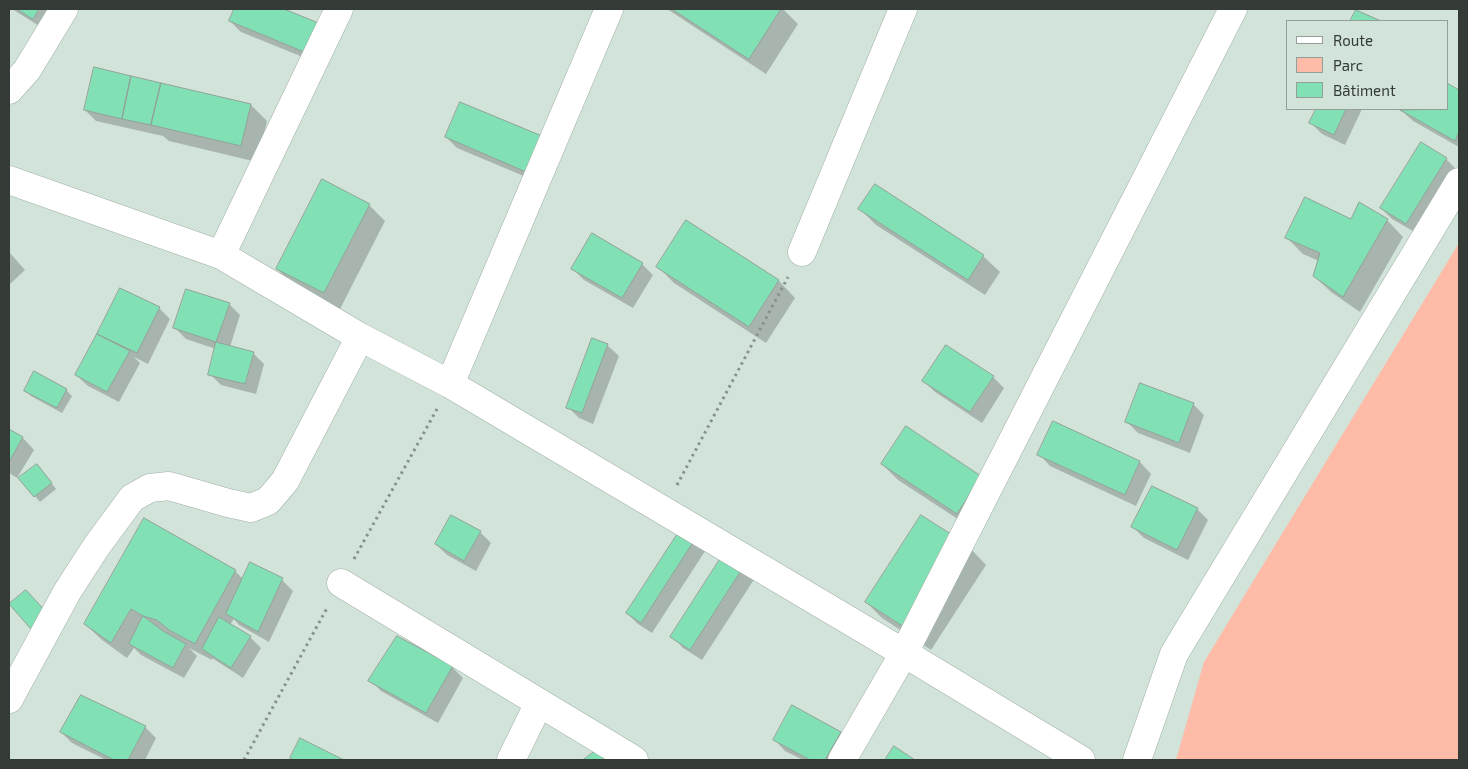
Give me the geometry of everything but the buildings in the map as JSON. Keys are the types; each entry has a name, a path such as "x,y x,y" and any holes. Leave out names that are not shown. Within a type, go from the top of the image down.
{"street":[{"path":"9,90 27,70 64,9"},
{"path":"220,255 339,9"},
{"path":"450,384 609,9"},
{"path":"802,252 903,9"},
{"path":"842,760 904,653 1233,9"},
{"path":"9,180 220,255 360,337 450,384 1081,760"},
{"path":"1137,760 1174,654 1459,182"},
{"path":"9,699 67,592 96,547 132,498 150,488 169,486 251,508 268,501 285,481 360,337"},
{"path":"341,583 634,760"},
{"path":"511,760 539,703"}],"path":[{"path":"663,510 802,252"}],"green space":[{"path":"1459,243 1459,760 1176,760 1204,662"}]}
